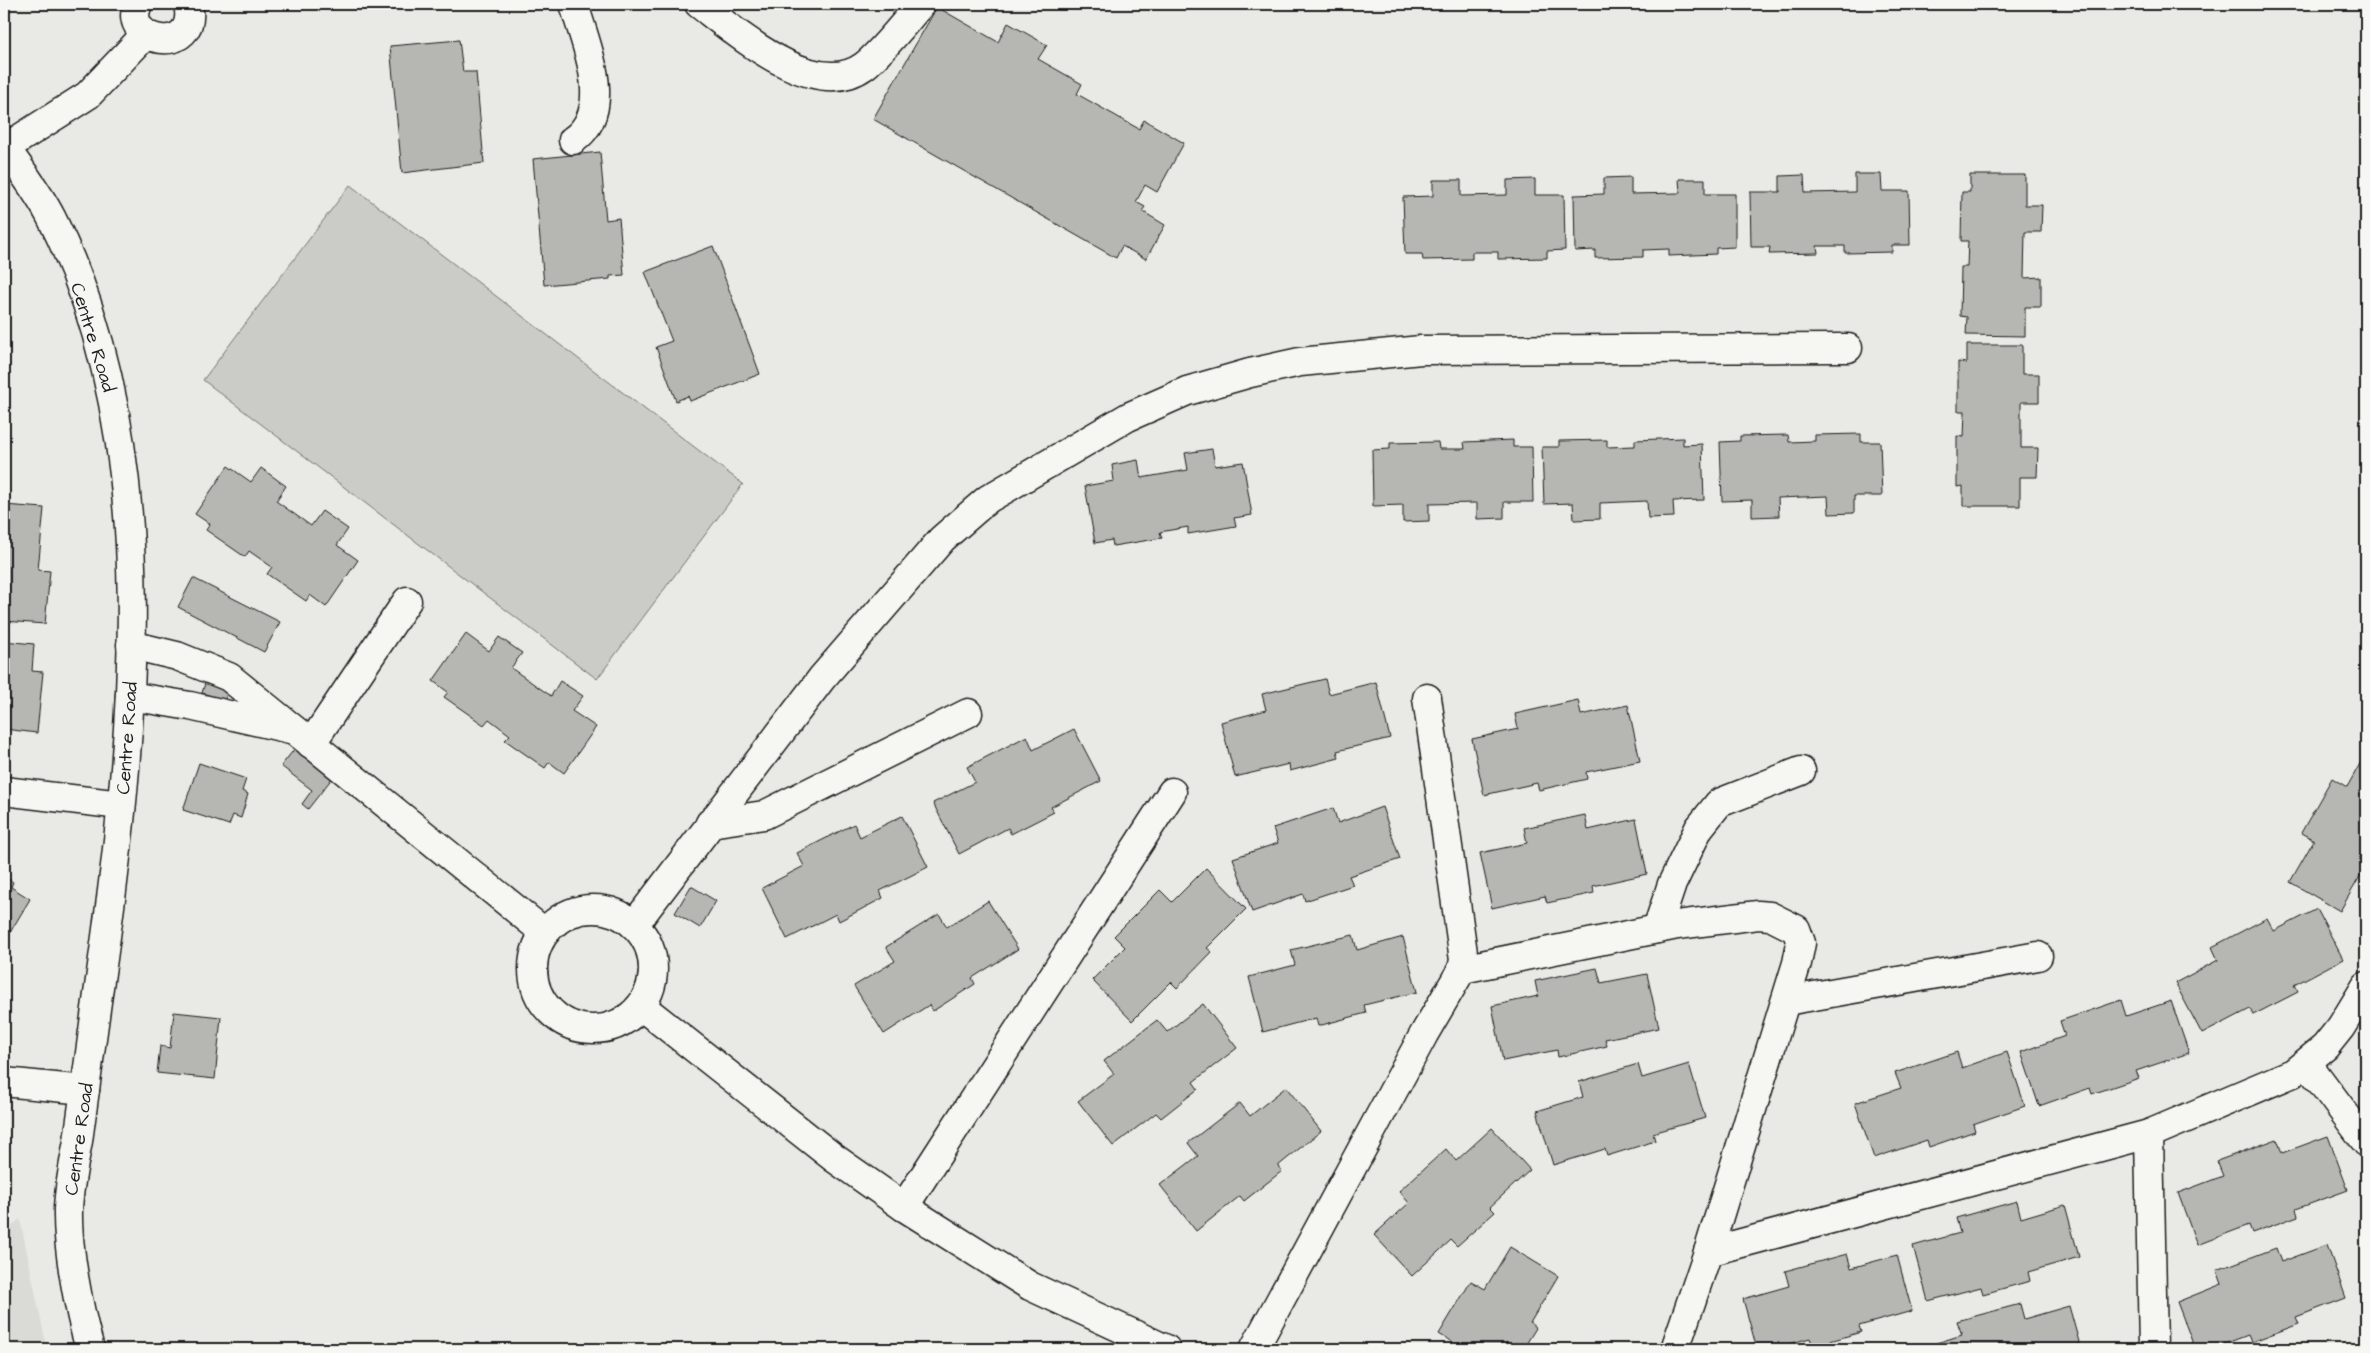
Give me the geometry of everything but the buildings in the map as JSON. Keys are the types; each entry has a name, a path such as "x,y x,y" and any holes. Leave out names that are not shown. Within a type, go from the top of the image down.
{"street":[{"path":"138,4 137,17 140,26 146,34 164,40 174,38 182,33 187,24 188,4"},
{"path":"572,140 584,132 590,121 594,108 595,94 592,72 574,4"},
{"path":"699,4 749,42 785,63 812,74 834,76 852,73 865,65 921,4"},
{"path":"4,147 88,95 146,34"},
{"name":"Centre Road","path":"4,147 28,179 52,218 83,293 113,397 128,504 131,645 130,696 118,855 68,1209 74,1274 90,1349"},
{"path":"634,925 822,678 942,539 988,499 1128,416 1187,391 1300,362 1421,350 1848,348"},
{"path":"304,737 407,601"},
{"path":"131,645 178,656 228,677 544,932"},
{"path":"130,696 190,706 304,737"},
{"path":"1254,1349 1424,1034 1462,969 1464,949 1427,698"},
{"path":"710,824 764,815 968,713"},
{"path":"1657,929 1672,884 1695,836 1719,803 1801,771"},
{"path":"4,791 121,805"},
{"path":"904,1207 1172,792"},
{"path":"597,908 618,913 634,925 645,938 652,955 653,972 650,990 641,1006 626,1020 606,1029 585,1030 565,1023 548,1010 537,993 532,972 535,951 544,932 559,918 578,910 597,908"},
{"path":"1462,969 1657,929 1758,915 1770,916 1796,929 1801,943 1798,963 1708,1252 1675,1349"},
{"path":"1786,1000 2038,956"},
{"path":"1708,1252 2149,1134 2293,1073 2325,1047 2341,1027 2366,986"},
{"path":"641,1006 834,1158 904,1207 1030,1286 1166,1349"},
{"path":"2307,1063 2366,1142"},
{"path":"4,1082 85,1090"},
{"path":"2149,1134 2153,1349"}],"shaded area":[{"path":"350,185 743,484 597,679 203,380"},
{"path":"20,1219 47,1349 4,1349 4,1233"}]}
